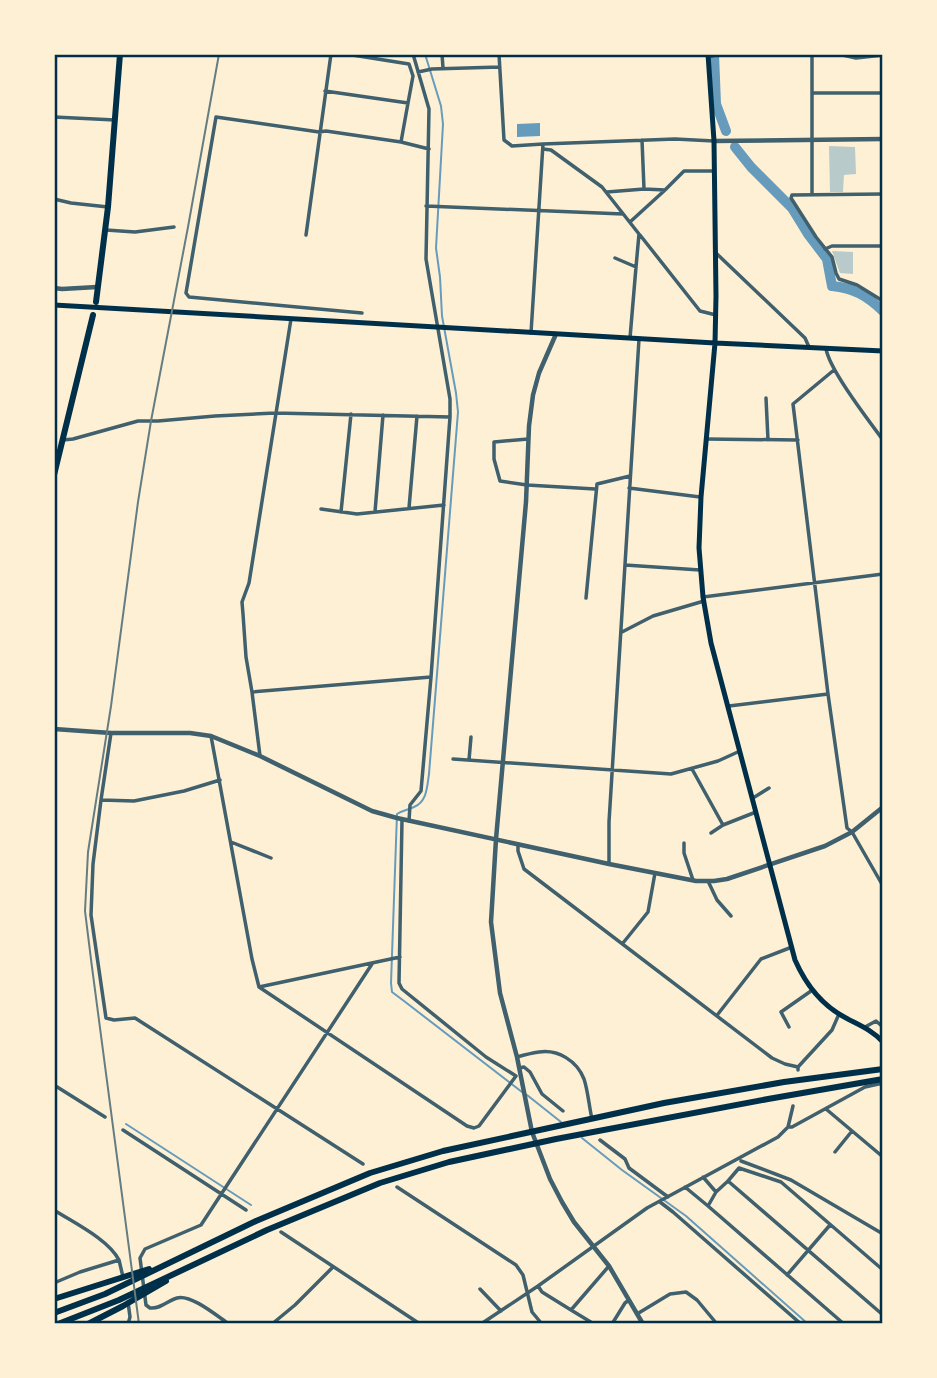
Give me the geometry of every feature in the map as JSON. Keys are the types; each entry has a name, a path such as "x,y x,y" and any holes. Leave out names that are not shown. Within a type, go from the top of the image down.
{"main road":[{"path":"96,302 106,230 120,54"},
{"path":"708,56 715,171 716,315 699,548 711,643 769,864 802,976 811,991 839,1014 873,1032 883,1042"},
{"path":"54,306 883,351"},
{"path":"54,475 93,315"},
{"path":"54,1313 117,1289 256,1222 370,1173 443,1151 664,1102 883,1069"},
{"path":"88,1324 178,1272 267,1230 380,1183 449,1162 638,1123 883,1081"},
{"path":"54,1299 150,1271"},
{"path":"58,1324 121,1303"}],"street":[{"path":"306,235 331,54"},
{"path":"346,54 410,64 413,76 401,142"},
{"path":"409,821 410,805 421,790 450,417 450,399 426,259 429,109 413,54"},
{"path":"442,54 443,68"},
{"path":"499,54 504,140 512,146 543,147 676,139 883,139"},
{"path":"708,56 757,54"},
{"path":"812,54 812,194"},
{"path":"838,54 883,55"},
{"path":"418,72 432,68 500,67"},
{"path":"325,91 408,103"},
{"path":"812,93 883,93"},
{"path":"54,117 115,120"},
{"path":"362,313 192,299 186,293 216,117 401,142 429,149"},
{"path":"642,141 643,189"},
{"path":"543,147 602,187 700,311 716,315"},
{"path":"531,332 543,147"},
{"path":"630,222 684,171 715,171"},
{"path":"606,192 665,190"},
{"path":"882,299 857,285 839,279 832,257 791,198 792,195 812,194 883,194"},
{"path":"54,199 108,207"},
{"path":"426,206 623,214"},
{"path":"106,230 135,232 174,227"},
{"path":"629,338 639,233"},
{"path":"825,249 832,246 883,246"},
{"path":"717,254 806,338 809,347"},
{"path":"615,257 636,267"},
{"path":"54,288 97,287"},
{"path":"260,756 246,657 242,602 249,583 291,319"},
{"path":"556,334 539,373 533,395 528,439 527,485 491,922 500,993 536,1144 562,1202 574,1222 609,1266 643,1324"},
{"path":"608,864 639,339"},
{"path":"826,348 834,370 883,440"},
{"path":"834,370 793,404 828,694 848,828 883,886"},
{"path":"766,398 768,440"},
{"path":"63,440 138,421 215,416 275,413 450,417"},
{"path":"341,512 351,414"},
{"path":"375,512 383,415"},
{"path":"409,509 417,416"},
{"path":"528,439 494,442 494,459 500,481 595,489"},
{"path":"706,439 798,440"},
{"path":"586,598 595,489 597,484 630,477"},
{"path":"629,488 701,497"},
{"path":"321,509 357,514 443,505"},
{"path":"625,565 701,570"},
{"path":"622,632 653,616 704,599 883,574"},
{"path":"252,692 431,677"},
{"path":"728,706 828,694"},
{"path":"54,729 211,736 260,756 372,811 402,820 693,880 727,879 825,846 852,832 883,807"},
{"path":"111,733 91,889 91,915 106,1018 114,1020 135,1017 363,1164"},
{"path":"211,736 259,988 474,1128 479,1126 518,1076"},
{"path":"469,760 471,737"},
{"path":"453,759 671,774 740,751"},
{"path":"692,769 723,825"},
{"path":"101,800 134,800 184,791 220,780"},
{"path":"752,798 769,788"},
{"path":"711,832 756,811"},
{"path":"402,820 399,983 402,989 486,1057 518,1076"},
{"path":"231,842 271,858"},
{"path":"684,843 684,853 693,880"},
{"path":"519,844 524,869 772,1058 798,1068 832,1030 839,1014"},
{"path":"623,943 648,912 654,873"},
{"path":"708,881 731,916"},
{"path":"718,1015 761,959 792,947"},
{"path":"259,988 400,957"},
{"path":"229,1324 184,1297 176,1298 158,1308 150,1308 146,1304 140,1258 145,1249 201,1226 372,964"},
{"path":"789,1027 781,1012 811,991"},
{"path":"865,1027 876,1021 883,1027"},
{"path":"517,1057 540,1051 554,1052 577,1066 584,1080 592,1119"},
{"path":"519,1068 524,1067 530,1072 542,1094 563,1111"},
{"path":"788,1127 865,1087 883,1081"},
{"path":"54,1084 104,1117"},
{"path":"481,1324 647,1208 778,1137 788,1127 793,1106"},
{"path":"826,1109 883,1157"},
{"path":"123,1130 246,1210"},
{"path":"835,1152 852,1131"},
{"path":"600,1140 625,1158 629,1168 668,1197"},
{"path":"741,1161 791,1180 883,1234"},
{"path":"708,1206 716,1192 739,1168 781,1182 883,1270"},
{"path":"703,1177 716,1192"},
{"path":"728,1181 883,1315"},
{"path":"397,1187 516,1265 523,1275 532,1312 542,1324"},
{"path":"685,1187 844,1324"},
{"path":"659,1202 801,1324"},
{"path":"54,1210 106,1243 115,1252 119,1259 130,1310 128,1324"},
{"path":"787,1275 830,1225"},
{"path":"281,1232 420,1324"},
{"path":"54,1283 119,1259"},
{"path":"571,1310 609,1266"},
{"path":"272,1324 333,1267"},
{"path":"538,1286 542,1292 594,1324"},
{"path":"480,1289 501,1311"},
{"path":"637,1314 670,1294 686,1292 697,1300 717,1324"},
{"path":"612,1324 629,1300"}],"shaded area":[{"path":"829,146 855,147 856,174 844,175 843,192 830,192"},
{"path":"832,251 853,252 853,274 840,273"}],"water":[{"path":"540,123 540,136 517,137 517,124"}],"waterway":[{"path":"425,54 441,106 443,124 436,248 442,316 458,412 428,784 422,802 397,814 391,983 392,992 522,1092"},
{"path":"714,54 716,104 726,131"},
{"path":"735,147 792,208 827,259 832,286 860,294 883,311"},
{"path":"527,1095 561,1122"},
{"path":"126,1124 251,1205"},
{"path":"582,1138 686,1216 808,1324"}],"railway":[{"path":"139,1324 85,911 88,852 151,421 219,54"}]}
